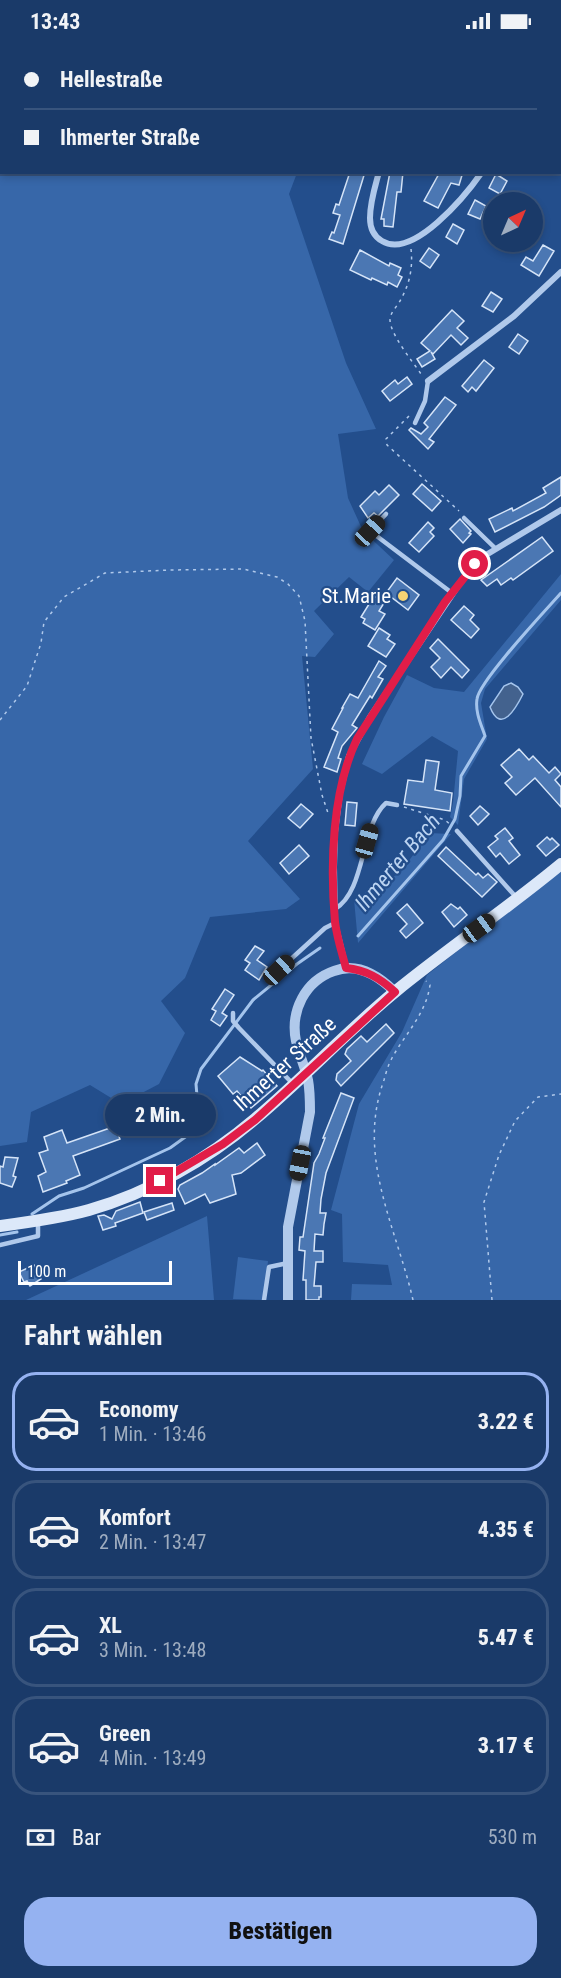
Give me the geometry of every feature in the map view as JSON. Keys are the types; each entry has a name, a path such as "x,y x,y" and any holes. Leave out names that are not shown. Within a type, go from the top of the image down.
{"main road":[{"name":"Ihmerter Straße","path":"0,1226 38,1221 93,1209 128,1197 223,1144 255,1120 395,992 561,864"}],"street":[{"path":"379,174 371,206 370,226 372,232 383,242 391,245 411,242 431,228 480,174"},
{"path":"428,381 514,316 561,272"},
{"path":"346,968 335,923 335,832 340,793 349,756 370,717 452,593 475,564 495,548 561,510"},
{"path":"288,1300 288,1227 310,1112 308,1079 296,1040 297,1011 304,993 320,977 346,968 370,973 395,992"}],"lane":[{"path":"414,423 425,401 428,381"},
{"path":"386,514 370,531 452,593"},
{"path":"464,516 495,548"},
{"path":"335,909 343,902 359,870 370,829 380,808 386,803 397,805"},
{"path":"457,831 518,899"},
{"path":"279,970 325,928 335,923"},
{"path":"233,1013 233,1022 238,1028 293,1084"},
{"path":"0,1245 38,1236 38,1221"},
{"path":"264,1300 269,1267 288,1263"}],"path":[{"path":"411,242 410,279 390,321 393,330 428,381"},
{"path":"405,420 386,439 387,444 464,516"},
{"path":"0,720 27,686 41,643 44,622 64,597 105,573 243,570 277,576 298,596 305,621 311,738 322,795 328,813"},
{"path":"397,805 446,820"},
{"path":"413,1300 380,1189 375,1157 374,1123 379,1095 391,1060 418,1018 429,995 430,985"},
{"path":"492,1300 484,1202 499,1155 515,1121 538,1097 561,1094"}],"shaded area":[{"path":"0,174 297,174 289,194 346,363 376,429 338,434 348,498 363,531 394,560 368,592 349,577 314,611 334,634 315,657 302,656 313,769 248,841 300,899 286,909 210,917 185,978 161,1001 185,1033 159,1084 121,1104 90,1085 31,1112 27,1142 0,1146"},
{"path":"561,574 561,600 485,689 481,703 487,739 464,779 458,825 450,817 458,751 432,736 382,774 362,764 407,675 434,688 464,692"},
{"path":"511,683 523,694 512,712 503,719 499,719 490,707 504,686"},
{"path":"429,833 451,834 358,943 354,899 400,873"},
{"path":"561,869 561,1300 351,1300 352,1284 392,1285 388,1265 343,1262 342,1214 331,1210 359,1104 402,1032 427,975"},
{"path":"207,1216 214,1300 26,1300"},
{"path":"238,1257 268,1261 264,1300 233,1299"}],"building":[{"path":"349,174 364,174 343,244 329,239 332,232 334,233 340,215 333,213 336,204 339,205"},
{"path":"390,174 403,174 401,192 397,192 393,227 384,226 384,219 381,219"},
{"path":"439,174 462,174 459,185 451,183 438,208 424,201"},
{"path":"496,174 507,181 501,192 489,188"},
{"path":"475,200 483,204 480,219 468,214"},
{"path":"453,224 464,230 457,244 446,237"},
{"path":"543,245 554,251 539,276 521,265 526,257 533,261 539,252 543,252"},
{"path":"429,248 439,255 430,268 420,261"},
{"path":"360,250 389,266 390,263 401,268 398,275 402,277 397,287 388,282 387,285 372,278 371,280 350,270"},
{"path":"491,292 502,299 493,312 482,306"},
{"path":"452,310 464,321 457,328 468,338 461,345 451,335 433,354 431,352 435,359 422,367 417,359 430,351 421,343"},
{"path":"518,334 528,341 519,354 509,347"},
{"path":"484,360 494,368 476,391 472,387 468,392 462,386"},
{"path":"407,377 412,384 390,401 382,391 395,380 398,384"},
{"path":"445,397 456,405 429,439 434,442 428,449 409,430 411,428 421,434 428,427 424,423"},
{"path":"561,477 561,495 544,507 495,532 489,519 512,508 513,511 546,493 543,488"},
{"path":"422,484 441,501 432,511 413,494"},
{"path":"389,485 399,495 378,516 374,513 368,518 360,506 375,491 379,495"},
{"path":"460,519 471,531 463,543 450,529"},
{"path":"428,522 434,528 430,532 434,536 419,552 409,543"},
{"path":"542,537 553,551 513,580 511,578 501,585 497,579 487,586 481,580"},
{"path":"397,578 419,595 408,610 386,593"},
{"path":"374,596 384,603 379,611 385,614 375,630 363,623 365,619 361,617"},
{"path":"464,606 474,615 470,620 479,629 471,638 451,620"},
{"path":"379,628 390,635 387,639 395,644 386,657 368,646"},
{"path":"438,639 469,670 462,678 451,667 441,678 431,667 440,658 430,648"},
{"path":"379,661 386,666 378,677 383,679 352,725 357,728 342,746 337,772 324,767 338,732 332,729 342,708 350,694 358,698"},
{"path":"519,749 529,760 533,756 549,773 555,767 561,774 555,780 561,787 561,807 535,778 516,795 505,783 512,777 501,765"},
{"path":"426,760 439,762 435,790 452,793 450,811 404,804 408,780 423,782"},
{"path":"347,802 357,803 355,826 345,825"},
{"path":"301,804 313,814 300,828 288,818"},
{"path":"480,806 489,814 478,825 470,816"},
{"path":"505,828 513,838 509,841 520,855 509,864 500,853 496,857 488,847 498,839 495,836"},
{"path":"547,837 550,840 552,838 559,845 546,856 537,846"},
{"path":"299,845 309,856 289,874 280,863"},
{"path":"446,847 476,875 478,873 483,878 488,874 497,882 482,897 438,856"},
{"path":"407,904 423,923 406,938 400,931 407,924 397,913"},
{"path":"451,904 458,909 460,907 467,915 454,927 442,912"},
{"path":"255,946 264,951 257,960 267,967 259,980 245,970 250,963 245,960"},
{"path":"225,989 234,995 222,1013 227,1016 220,1026 211,1020 216,1011 212,1009"},
{"path":"386,1024 394,1033 341,1086 336,1080 337,1074 351,1061 345,1054 347,1049 361,1036 367,1042"},
{"path":"240,1057 263,1070 277,1086 251,1108 237,1091 233,1094 218,1076"},
{"path":"341,1093 354,1098 326,1173 320,1213 326,1213 323,1235 315,1234 314,1251 323,1251 323,1262 316,1262 314,1286 321,1286 321,1297 319,1300 306,1300 306,1280 303,1280 305,1251 299,1250 300,1237 303,1237 314,1163"},
{"path":"110,1128 111,1131 116,1129 120,1139 73,1156 80,1175 66,1181 67,1183 43,1192 38,1176 46,1172 39,1153 48,1150 44,1137 62,1130 67,1143"},
{"path":"257,1143 265,1155 241,1173 232,1175 236,1194 210,1203 205,1194 185,1204 178,1189 180,1185 239,1148 244,1153"},
{"path":"5,1157 18,1158 13,1176 16,1177 12,1187 0,1183 0,1166 3,1167"},
{"path":"140,1202 143,1213 103,1230 98,1216 104,1215 112,1219 116,1211"},
{"path":"172,1203 174,1210 147,1220 144,1212"},
{"path":"34,1265 41,1279 30,1286 27,1281 24,1282 19,1272"}],"waterway":[{"name":"Ihmerter Bach","path":"358,936 443,840 455,819 461,776 485,736 477,709 477,699 481,690 514,646 561,593"},
{"name":"Ihmerter Bach","path":"32,1214 59,1196 84,1188 170,1148 195,1130 203,1118 198,1108 196,1084 201,1069 253,1000 320,948"},
{"name":"Ihmerter Bach","path":"0,1235 17,1232"}],"place":[{"name":"St.Marie","path":"403,596"}],"route":[{"path":"160,1181 223,1144 255,1120 395,992 370,973 346,968 338,940 335,923 334,867 335,832 340,793 349,756 357,739 445,602 475,564"}]}
